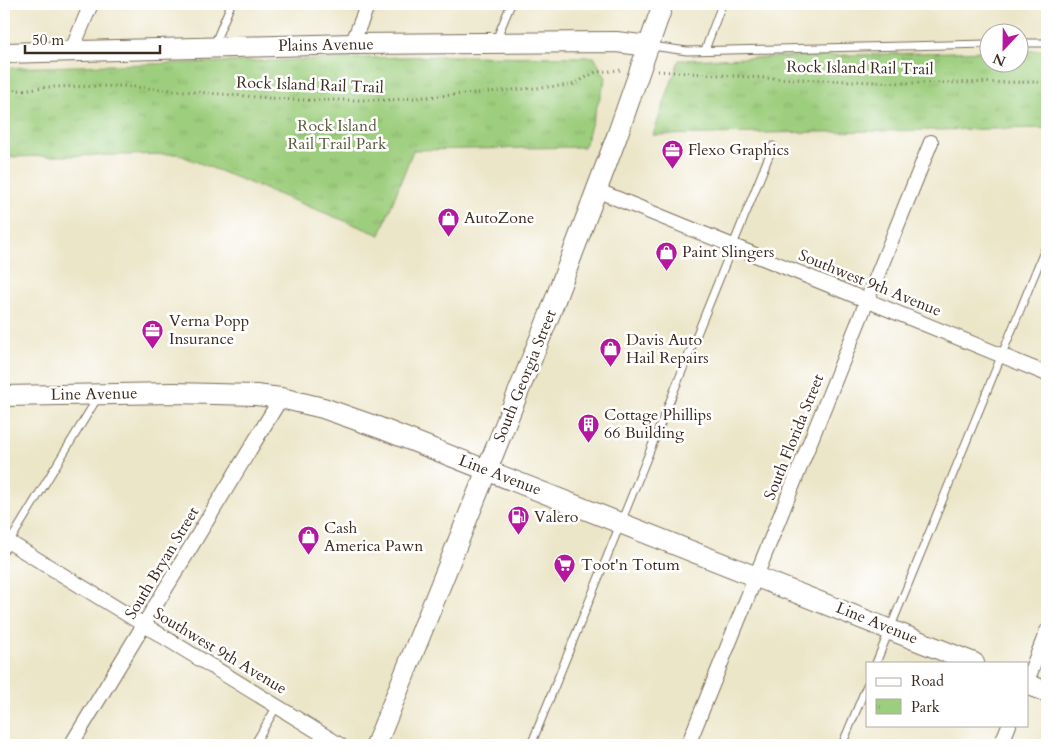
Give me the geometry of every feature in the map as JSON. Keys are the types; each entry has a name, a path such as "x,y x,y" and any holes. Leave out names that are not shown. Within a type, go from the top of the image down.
{"main road":[{"name":"South Georgia Street","path":"378,745 488,470 596,190 663,4"},
{"name":"Plains Avenue","path":"4,53 352,44 616,42 649,46"},
{"name":"Line Avenue","path":"4,396 229,394 281,398 353,418 757,575 972,662"},
{"path":"1028,683 1047,692"}],"street":[{"path":"71,52 91,4"},
{"path":"352,44 368,4"},
{"name":"South Florida Street","path":"688,745 869,301 931,142"},
{"name":"Southwest 9th Avenue","path":"596,190 1047,374"},
{"name":"South Bryan Street","path":"71,745 145,626 281,398"},
{"name":"Southwest 9th Avenue","path":"6,544 340,745"},
{"path":"1028,680 1047,631"},
{"path":"1001,745 1009,726"}],"lane":[{"path":"213,47 231,4"},
{"path":"495,43 511,4"},
{"path":"705,50 722,4"},
{"path":"1028,43 1047,43"},
{"path":"649,46 705,50 978,44"},
{"path":"531,745 773,146"},
{"path":"876,662 1003,356 1047,244"},
{"path":"6,544 99,394"},
{"path":"842,745 866,687"},
{"path":"254,745 277,706"}],"path":[{"name":"Rock Island Rail Trail","path":"4,92 46,87 122,86 294,100 391,100 572,85 596,72 613,70"},
{"name":"Rock Island Rail Trail","path":"672,72 764,78 888,82 1047,82"}],"green space":[{"path":"1047,50 1047,128 653,135 679,60 978,51 978,72 1028,72 1028,51"},
{"name":"Rock Island Rail Trail Park","path":"442,56 594,57 606,78 584,147 413,150 380,235 177,154 4,157 4,68"}],"place":[{"name":"Flexo Graphics","path":"672,169"},
{"name":"AutoZone","path":"448,237"},
{"name":"Paint Slingers","path":"666,271"},
{"name":"Verna Popp Insurance","path":"153,349"},
{"name":"Davis Auto Hail Repairs","path":"610,368"},
{"name":"Cottage Phillips 66 Building","path":"588,443"},
{"name":"Valero","path":"518,536"},
{"name":"Cash America Pawn","path":"308,556"},
{"name":"Toot'n Totum","path":"565,584"}]}
